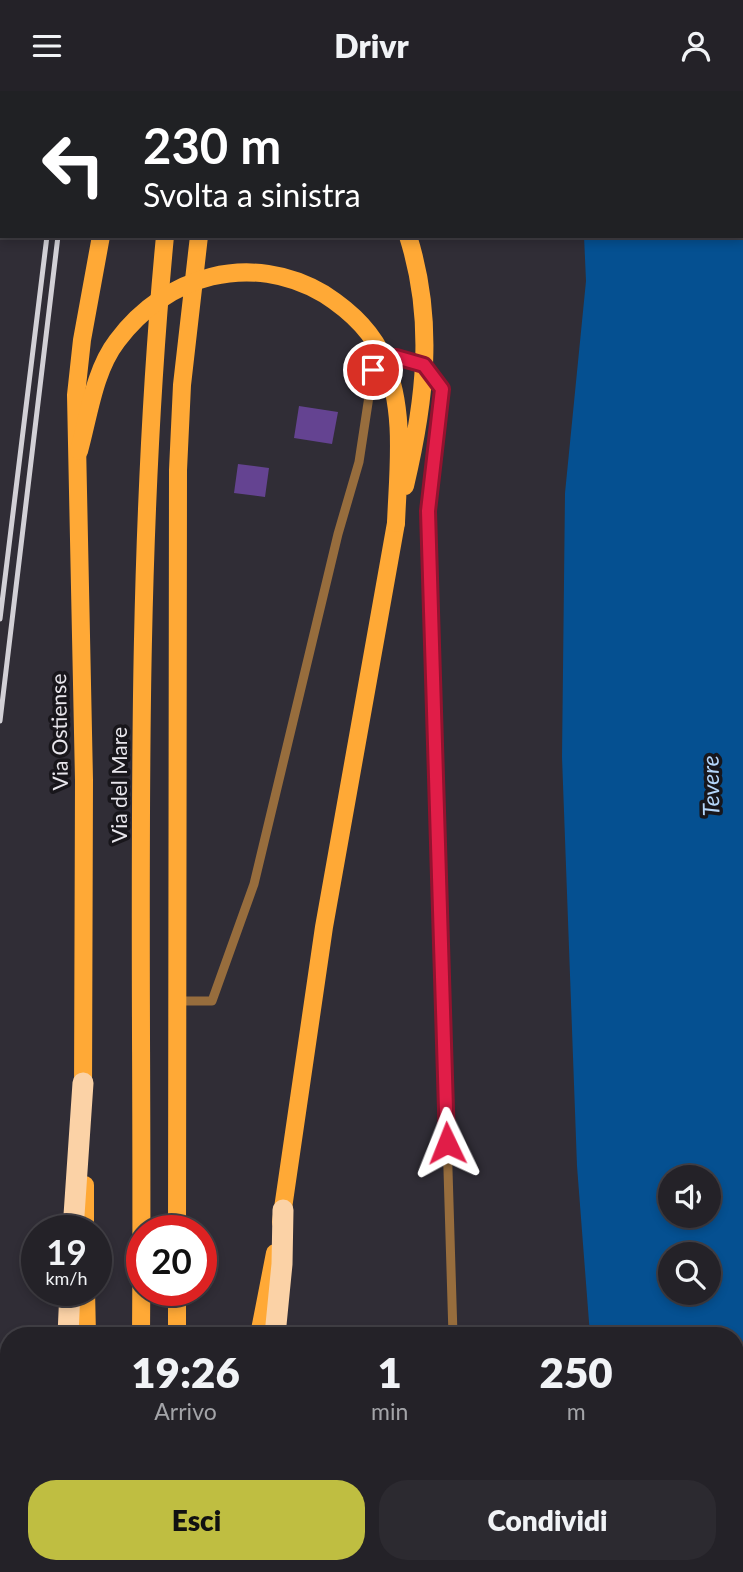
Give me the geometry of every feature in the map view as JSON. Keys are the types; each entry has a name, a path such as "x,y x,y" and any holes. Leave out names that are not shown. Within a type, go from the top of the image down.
{"highway":[{"path":"74,1215 83,1083"},
{"path":"276,1327 282,1264 283,1210"},
{"path":"68,1327 69,1306"}],"main road":[{"name":"Via Ostiense","path":"85,1215 84,780 78,374 101,238"},
{"name":"Via del Mare","path":"141,1327 144,546 152,370 165,238"},
{"path":"177,1215 178,451 183,373 199,238"},
{"path":"261,1327 283,1210 324,927 396,523 421,415 426,371 423,299 408,238"},
{"path":"79,451 102,369 115,343 146,308 179,286 206,278 233,272 276,275 310,287 343,307 368,333 383,357 393,385 398,420 396,523"},
{"path":"86,1306 87,1327"},
{"path":"177,1306 177,1327"}],"lane":[{"path":"177,1001 212,1001 254,884 338,534 359,462 373,370 396,357 424,365 442,389 428,511 453,1327"}],"water":[{"name":"Tevere","path":"584,238 743,238 743,1327 589,1327 577,1166 562,757 565,493 586,281"}],"building":[{"path":"299,406 338,412 332,444 294,438"},
{"path":"238,464 269,468 265,497 234,493"}],"railway":[{"path":"0,619 47,238"},
{"path":"0,721 58,238"}],"route":[{"path":"373,370 396,357 424,365 442,389 428,511 447,1143"}]}
